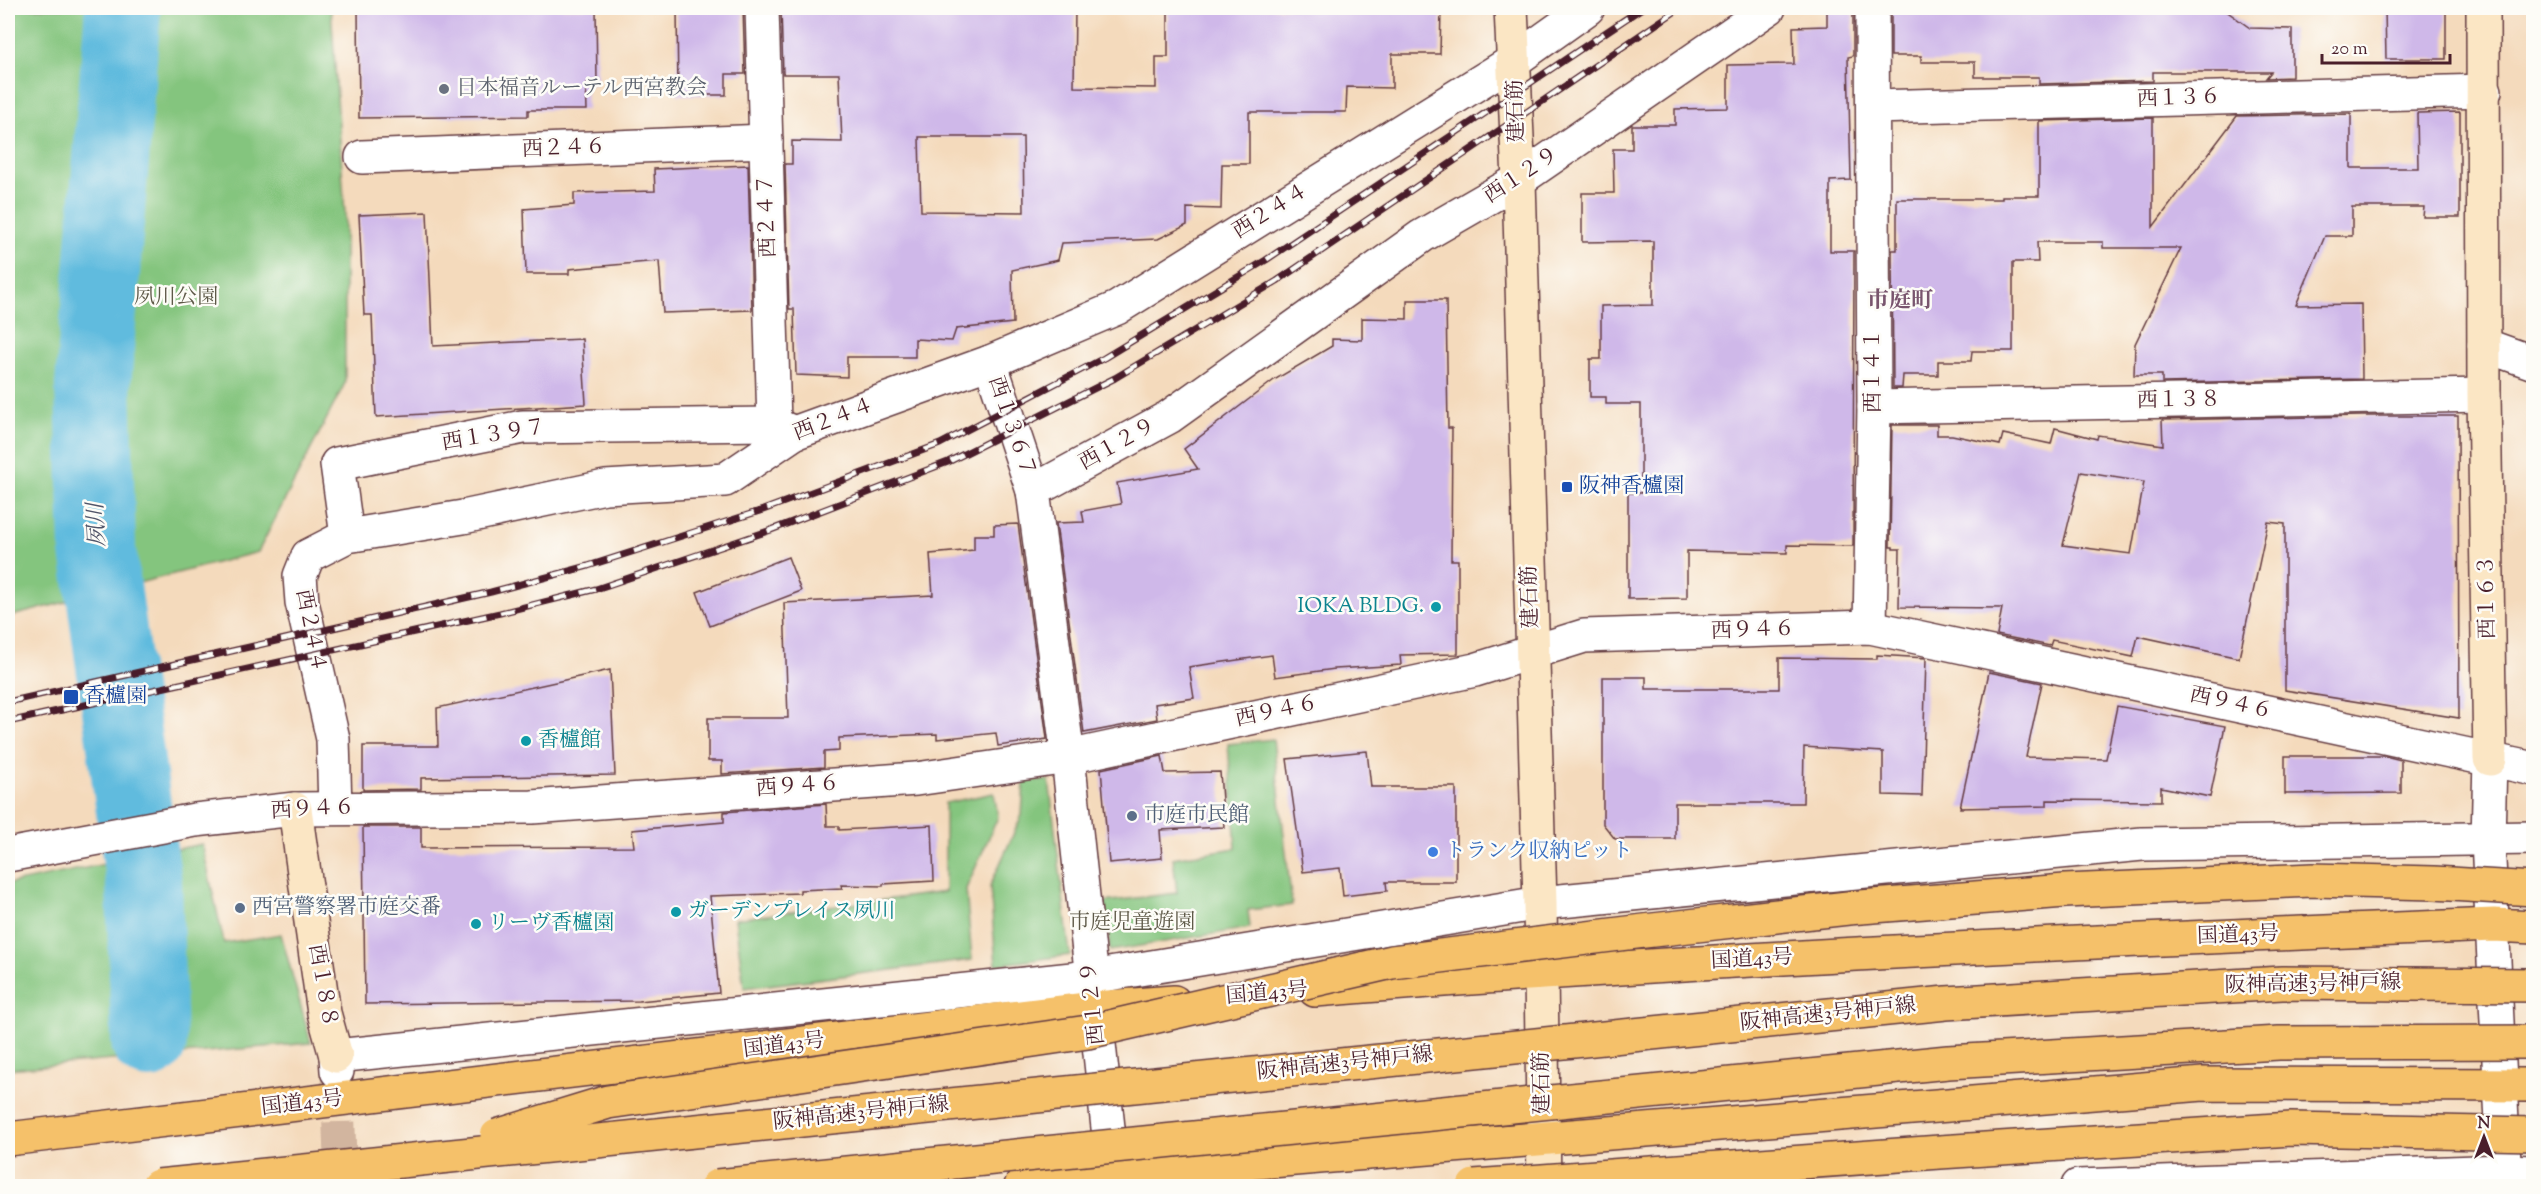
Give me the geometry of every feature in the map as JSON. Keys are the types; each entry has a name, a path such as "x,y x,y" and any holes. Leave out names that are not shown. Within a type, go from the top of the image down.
{"highway":[{"path":"426,1158 608,1102 1088,1032 1392,962 1848,908 2065,891 2312,880 2434,883 2534,889"},
{"name":"国道43号","path":"8,1139 1093,992 1541,972 2019,945 2494,925 2534,927"},
{"name":"阪神高速3号神戸線","path":"158,1186 1946,1003 2282,983 2534,985"},
{"path":"717,1186 1948,1062 2279,1043 2534,1042"},
{"path":"1021,1186 1113,1174 2203,1084 2534,1085"},
{"path":"1474,1186 2291,1129 2534,1134"}],"street":[{"name":"西２４７","path":"762,8 766,141 784,429"},
{"name":"建石筋","path":"1511,8 1515,60 1533,652 1540,903 1544,1186"},
{"name":"西２４４","path":"335,808 333,739 302,602 300,576 308,556 347,536 463,517 605,488 725,480 784,429 990,362 1118,308 1515,60 1588,8"},
{"name":"西１２９","path":"1113,1174 1068,757 1033,491 1169,417 1422,236 1519,180 1769,8"},
{"name":"西１４１","path":"1870,627 1874,406 1872,8"},
{"name":"西１６３","path":"2484,8 2484,395 2490,759 2488,840 2494,925 2500,1085 2514,1176"},
{"name":"西１３６","path":"1873,107 2485,91"},
{"name":"西２４６","path":"362,157 766,141"},
{"path":"2484,345 2534,363"},
{"name":"西１３６７","path":"990,362 1033,491"},
{"name":"西１３８","path":"1874,406 2484,395"},
{"name":"西１３９７","path":"347,536 337,464 523,427 784,429"},
{"name":"西９４６","path":"8,855 195,820 295,809 543,806 916,779 1068,757 1475,670 1584,636 1870,627 2534,769"},
{"name":"西１８８","path":"295,809 324,1013 336,1063 1093,992"},
{"path":"1093,992 1540,903 2142,843 2534,838"},
{"path":"2078,1186 2514,1176"}],"green space":[{"name":"夙川公園","path":"8,8 331,8 345,214 345,383 258,552 8,617"},
{"name":"市庭児童遊園","path":"1273,739 1292,905 1248,910 1250,928 1110,951 1104,902 1177,893 1173,858 1236,848 1228,744"},
{"path":"1049,780 1070,955 996,965 990,886 1022,815 1024,782"},
{"path":"994,793 998,817 966,889 972,960 744,988 735,919 945,892 945,803"},
{"path":"202,844 224,943 281,934 311,1043 8,1069 8,884"}],"building":[{"path":"358,8 596,8 597,84 586,84 587,110 528,110 528,116 359,118"},
{"path":"677,8 743,8 745,74 726,74 726,95 678,95"},
{"path":"781,8 1075,8 1074,87 1156,88 1156,57 1168,57 1168,8 1441,8 1440,54 1392,54 1392,88 1347,87 1346,112 1249,112 1249,164 1222,164 1221,209 1187,208 1187,225 1158,239 1062,243 1058,260 1012,270 1013,323 956,329 952,341 915,339 915,357 847,357 847,377 796,375 794,309 789,309 785,164 792,164 792,141 842,142 839,74 783,74","holes":["919,137 1023,137 1024,212 921,211"]},
{"path":"1827,8 1853,8 1853,56 1848,57 1851,180 1830,181 1830,251 1854,251 1853,546 1787,545 1787,553 1687,551 1687,598 1628,599 1628,493 1641,493 1641,404 1606,404 1606,397 1590,397 1590,359 1601,359 1601,306 1653,305 1653,241 1582,242 1582,193 1614,193 1613,149 1632,149 1632,125 1675,125 1675,109 1728,108 1728,65 1794,64 1793,27 1827,26"},
{"path":"1891,8 2222,8 2250,28 2292,29 2292,77 2266,78 2271,72 2153,72 2153,81 2039,84 2039,77 1975,77 1975,62 1921,62 1921,56 1891,56"},
{"path":"2385,8 2446,8 2446,59 2386,59"},
{"path":"2460,112 2460,217 2423,217 2424,207 2352,207 2352,236 2325,236 2296,305 2361,304 2362,379 2162,383 2162,375 2134,375 2135,344 2181,248 2103,248 2103,242 2037,242 2038,262 2013,262 2013,351 1972,351 1971,361 1938,361 1938,375 1903,375 1902,388 1893,388 1892,250 1897,250 1897,199 2002,199 2002,196 2039,196 2039,121 2153,118 2153,227 2237,116 2351,114 2351,168 2418,168 2417,113"},
{"path":"748,165 752,310 663,313 659,261 569,269 569,274 526,274 524,209 574,205 574,193 655,191 654,169"},
{"path":"427,212 433,346 582,339 586,404 376,417 372,315 364,315 359,215"},
{"path":"1407,300 1446,300 1448,428 1452,428 1451,560 1458,560 1458,654 1400,655 1401,665 1335,669 1275,677 1272,655 1189,667 1194,698 1155,704 1157,719 1084,733 1056,523 1084,522 1082,511 1121,504 1117,483 1198,469 1184,449 1274,380 1332,346 1332,339 1362,340 1362,318 1407,319"},
{"path":"2458,416 2459,718 2285,690 2285,524 2268,522 2239,658 2138,636 2133,657 2052,640 2050,646 1997,635 2002,608 1899,607 1900,549 1890,547 1892,425 1937,425 1937,435 1952,435 2000,445 2003,434 2051,444 2055,428 2097,439 2098,435 2163,445 2162,420","holes":["2081,472 2144,482 2131,554 2063,545"]},
{"path":"1018,524 1047,739 998,746 996,733 937,739 937,734 839,738 839,751 824,752 824,767 722,774 722,761 708,761 708,718 788,718 784,603 933,595 930,554 974,550 974,535 994,535 994,525"},
{"path":"788,557 801,591 710,626 697,592"},
{"path":"1877,655 1926,658 1922,796 1883,795 1883,752 1804,747 1803,803 1675,803 1675,839 1615,839 1603,824 1603,677 1646,677 1646,689 1779,689 1779,658 1877,659"},
{"name":"香櫨館","path":"610,670 615,775 421,778 421,789 363,790 363,746 438,746 437,708"},
{"path":"1989,672 2042,683 2026,757 2106,759 2117,706 2225,726 2210,797 2161,787 2161,801 2047,800 2047,806 1960,808"},
{"path":"1367,751 1371,787 1456,787 1456,882 1386,882 1387,891 1343,896 1340,868 1303,872 1287,759"},
{"path":"1162,756 1165,773 1220,772 1224,827 1160,830 1162,858 1109,863 1101,769"},
{"path":"2285,756 2385,756 2401,760 2401,793 2285,794"},
{"path":"826,804 827,826 839,826 839,830 932,825 934,881 883,884 883,886 841,885 842,888 800,890 800,893 710,896 719,993 639,1001 365,1004 363,827 421,827 421,848 634,847 632,830 724,822 724,812"}],"waterway":[{"name":"夙川","path":"123,8 93,385 98,550 144,884 149,1041"}],"tunnel":[{"path":"337,1073 341,1186"}],"railway":[{"path":"8,702 491,592 588,566 763,510 940,444 1104,358 1266,260 1642,8"},
{"path":"8,722 500,613 596,589 771,530 948,462 1115,378 1277,281 1680,8"}],"place":[{"name":"日本福音ルーテル西宮教会","path":"444,89"},
{"name":"阪神香櫨園","path":"1567,487"},
{"name":"IOKA BLDG.","path":"1436,607"},
{"name":"香櫨園","path":"71,697"},
{"name":"香櫨館","path":"526,741"},
{"name":"市庭市民館","path":"1132,816"},
{"name":"トランク収納ピット","path":"1433,852"},
{"name":"西宮警察署市庭交番","path":"240,908"},
{"name":"ガーデンプレイス夙川","path":"676,912"},
{"name":"リーヴ香櫨園","path":"476,924"}],"district":[{"name":"市庭町","path":"1900,302"}]}
